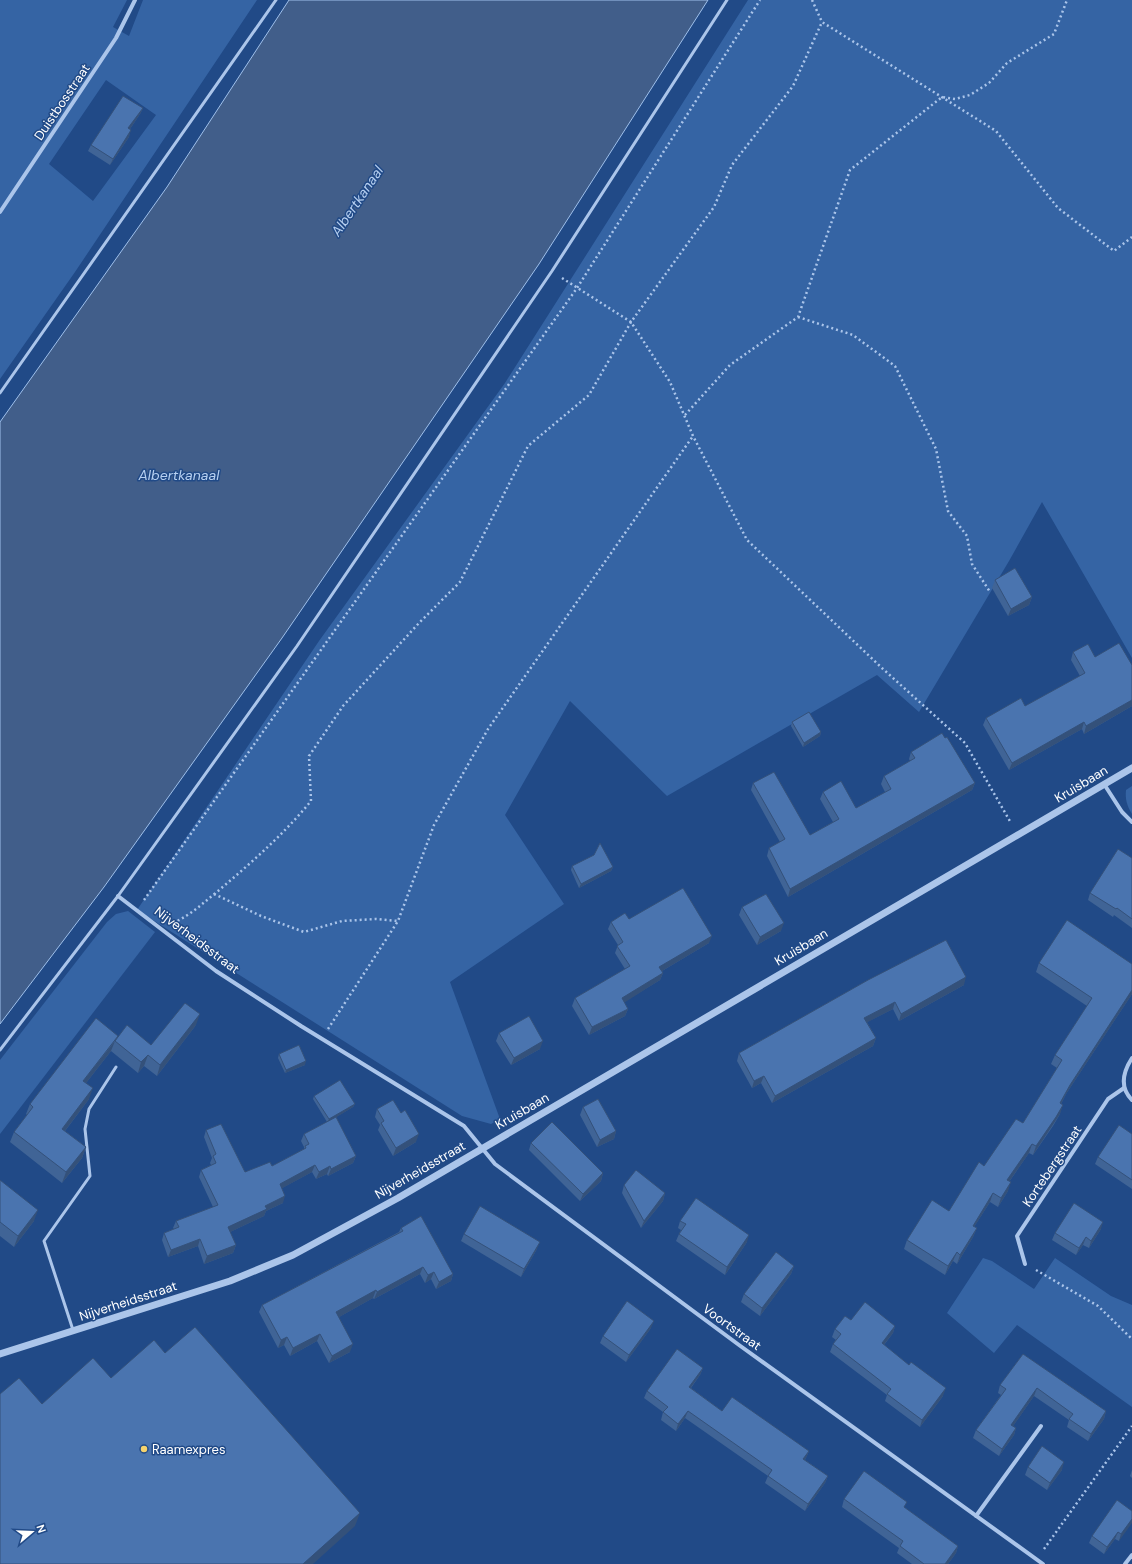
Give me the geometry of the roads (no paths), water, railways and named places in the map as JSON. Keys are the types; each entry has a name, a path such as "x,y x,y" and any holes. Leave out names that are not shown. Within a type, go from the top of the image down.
{"street":[{"name":"Duistbosstraat","path":"0,212 116,38 135,0"},
{"name":"Kruisbaan","path":"483,1148 1132,768"},
{"path":"1104,784 1122,812 1132,822"},
{"name":"Nijverheidsstraat","path":"0,1354 230,1281 293,1255 398,1198 483,1148 464,1126 322,1039 216,971 118,896"},
{"path":"1132,1058 1124,1072 1124,1088 1132,1100"},
{"name":"Kortebergstraat","path":"1025,1264 1016,1236 1108,1099 1124,1088"},
{"name":"Voortstraat","path":"483,1148 495,1164 739,1345 1043,1564"},
{"path":"976,1516 1041,1426"},
{"path":"1125,1564 1132,1555"}],"lane":[{"path":"0,393 276,0"},
{"path":"0,1050 118,896 297,646 552,271 727,0"},
{"path":"74,1330 44,1241 90,1176 85,1129 89,1109 116,1067"}],"water":[{"name":"Albertkanaal","path":"289,0 708,0 539,264 282,638 104,887 0,1024 0,422 167,187"}],"place":[{"name":"Raamexpres","path":"144,1449"}]}
